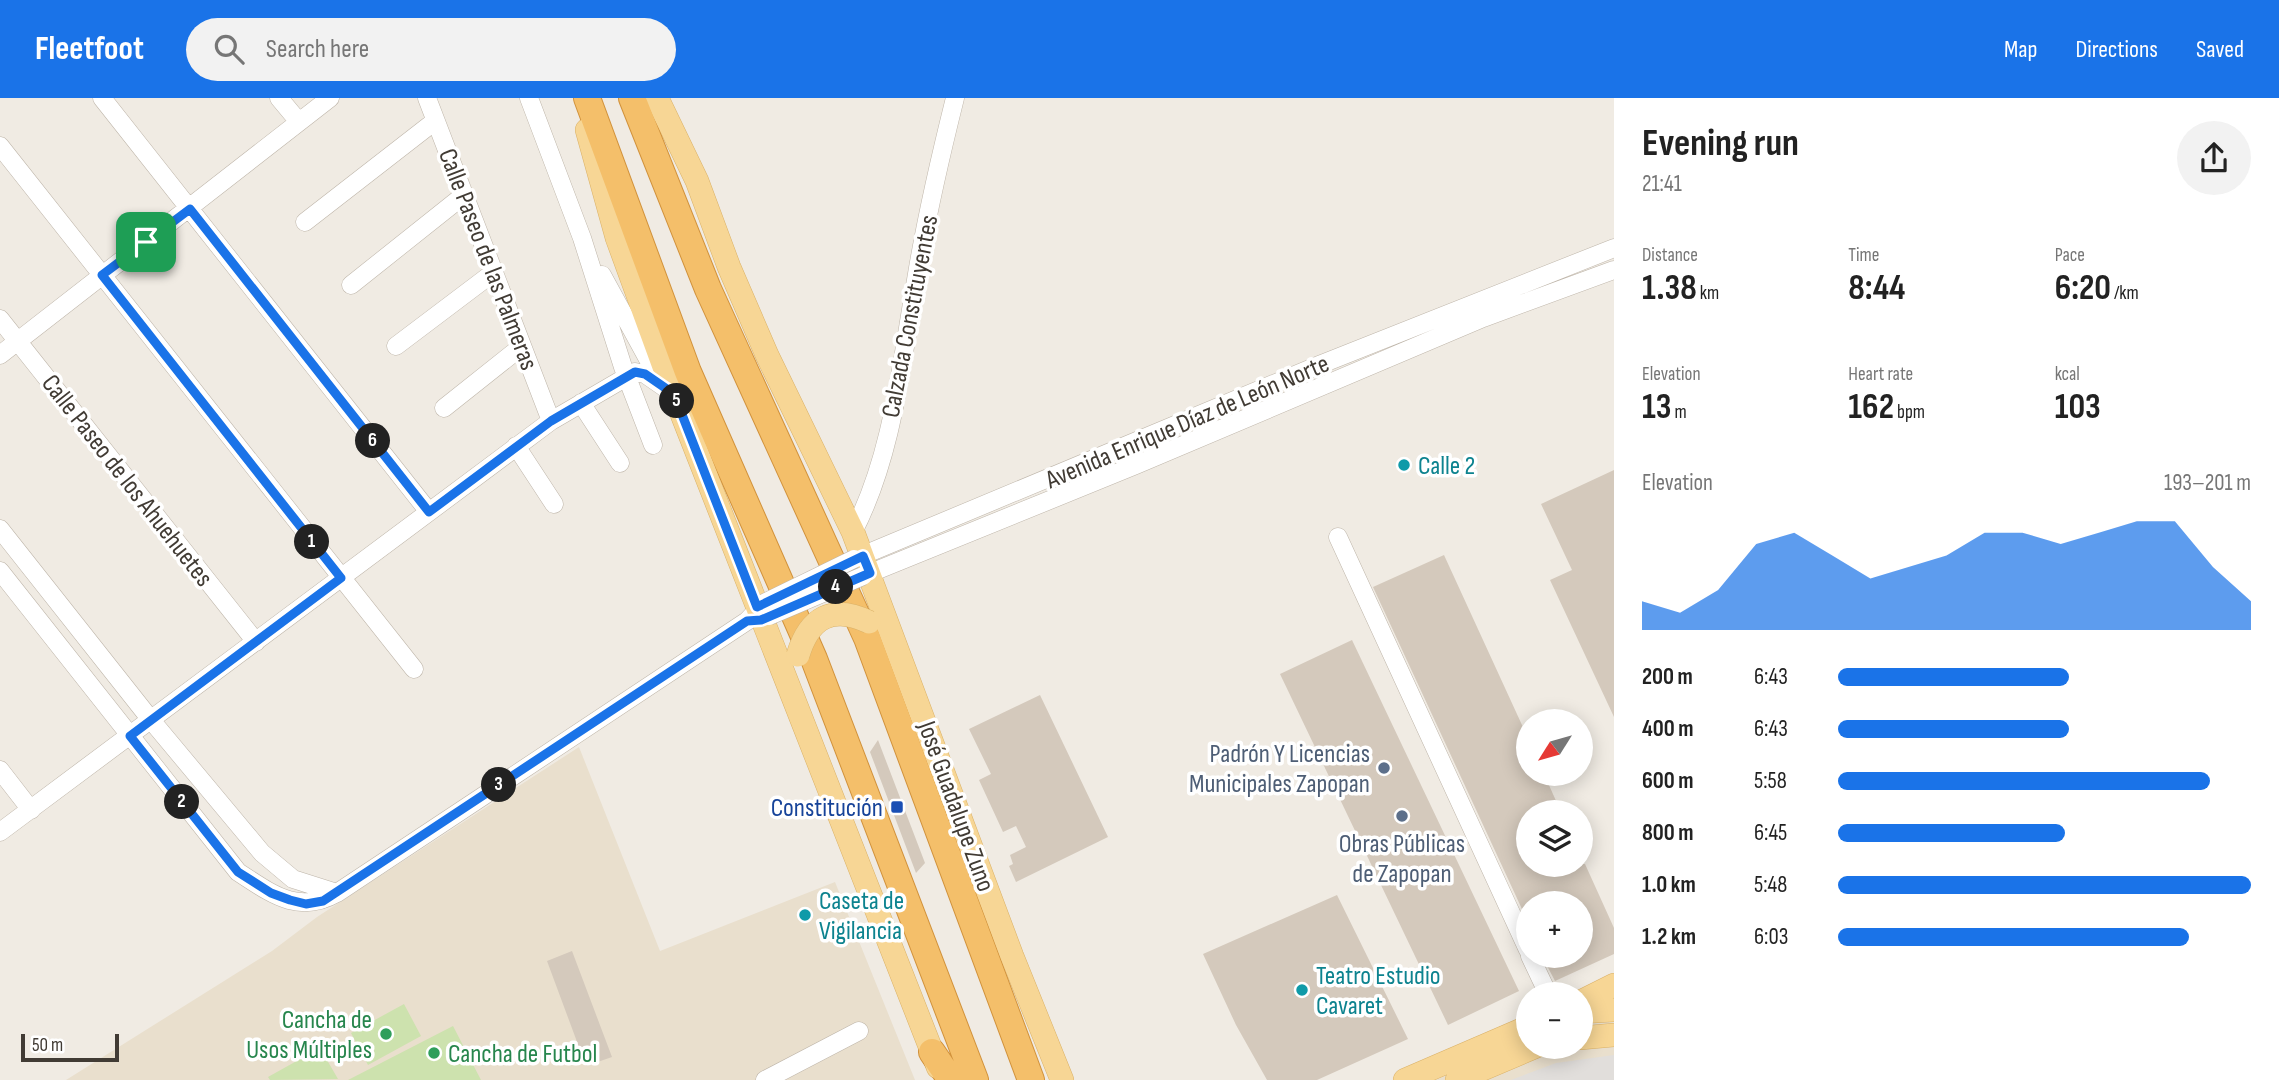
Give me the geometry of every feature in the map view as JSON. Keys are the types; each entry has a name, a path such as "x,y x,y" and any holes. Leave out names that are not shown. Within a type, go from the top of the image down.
{"highway":[{"path":"587,98 688,372 814,659 975,1080"},
{"path":"632,98 708,289 867,638 1031,1080"},
{"path":"932,1052 951,1080"}],"main road":[{"path":"580,98 608,210 668,389 760,613 943,1080"},
{"name":"José Guadalupe Zuno","path":"657,98 697,181 729,267 767,355 853,532 862,566 906,669 1007,944 1062,1080"},
{"path":"799,718 798,655 809,628 826,617 848,614 869,622 888,641 906,669"},
{"path":"1593,996 1614,985"},
{"path":"1593,1011 1614,1010"},
{"path":"1405,1080 1516,1032"},
{"path":"1593,1037 1614,1035"},
{"path":"1457,1080 1516,1055"}],"street":[{"path":"102,98 429,512"},
{"path":"279,98 299,122"},
{"path":"0,355 330,98"},
{"name":"Calle Paseo de las Palmeras","path":"427,98 551,421"},
{"path":"529,98 582,238 626,376 653,445"},
{"name":"Calzada Constituyentes","path":"853,532 871,491 899,380 934,180 956,98"},
{"path":"305,222 435,121"},
{"path":"0,146 414,669"},
{"path":"352,285 464,195"},
{"path":"582,238 668,389"},
{"name":"Avenida Enrique Díaz de León Norte","path":"0,571 238,872 271,893 306,904 323,901 760,613 1319,365 1614,248"},
{"name":"Avenida Enrique Díaz de León Norte","path":"862,566 1483,318 1614,270"},
{"path":"396,346 494,272"},
{"name":"Calle Paseo de los Ahuehuetes","path":"0,319 256,642"},
{"path":"444,408 522,346"},
{"path":"0,832 551,421 635,372 645,374 668,389"},
{"path":"581,403 620,463"},
{"path":"516,446 554,504"},
{"path":"0,530 151,720 262,853 293,879 337,893"},
{"path":"1338,537 1516,924"},
{"path":"0,770 31,810"},
{"path":"765,1080 859,1031"}],"shaded area":[{"path":"579,747 660,951 835,882 915,1080 66,1080 272,951 317,917"},
{"path":"1614,998 1614,1080 1436,1080 1516,1043 1516,1059 1593,1059 1593,1008"},
{"path":"1614,1055 1614,1080 1511,1080 1556,1063"}],"green space":[{"name":"Cancha de Usos Múltiples","path":"404,1004 421,1036 368,1065 351,1033"},
{"name":"Cancha de Futbol","path":"453,1026 481,1080 348,1080"},
{"name":"Cancha de Usos Múltiples","path":"320,1048 338,1079 270,1080 268,1077"}],"building":[{"path":"1614,470 1614,717 1550,580 1572,570 1541,504"},
{"path":"1444,555 1516,712 1516,786 1549,786 1556,800 1516,800 1516,877 1591,877 1614,928 1614,954 1593,964 1593,891 1516,891 1516,896 1373,587"},
{"path":"1352,640 1516,985 1516,992 1448,1025 1280,674"},
{"path":"1040,695 1108,837 1016,882 1009,866 1013,864 1010,855 1026,847 1016,826 1003,832 979,780 991,774 969,729"},
{"name":"Constitución","path":"878,740 925,863 916,873 870,752"},
{"name":"Teatro Estudio Cavaret","path":"1337,895 1408,1039 1317,1080 1267,1080 1236,1025 1203,954"},
{"path":"572,951 612,1057 586,1066 547,961"},
{"path":"1548,968 1583,968 1555,981"}],"place":[{"name":"Calle 2","path":"1404,465"},
{"name":"Padrón Y Licencias Municipales Zapopan","path":"1384,768"},
{"name":"Constitución","path":"897,807"},
{"name":"Obras Públicas de Zapopan","path":"1402,816"},
{"name":"Caseta de Vigilancia","path":"805,915"},
{"name":"Teatro Estudio Cavaret","path":"1302,990"},
{"name":"Cancha de Usos Múltiples","path":"386,1034"},
{"name":"Cancha de Futbol","path":"434,1053"}],"route":[{"path":"190,209 429,512 551,421 635,372 645,374 674,394 757,607 863,556 870,573 761,620 747,621 323,901 306,904 271,893 238,872 130,736 341,578 102,275 146,242 190,209"}]}
